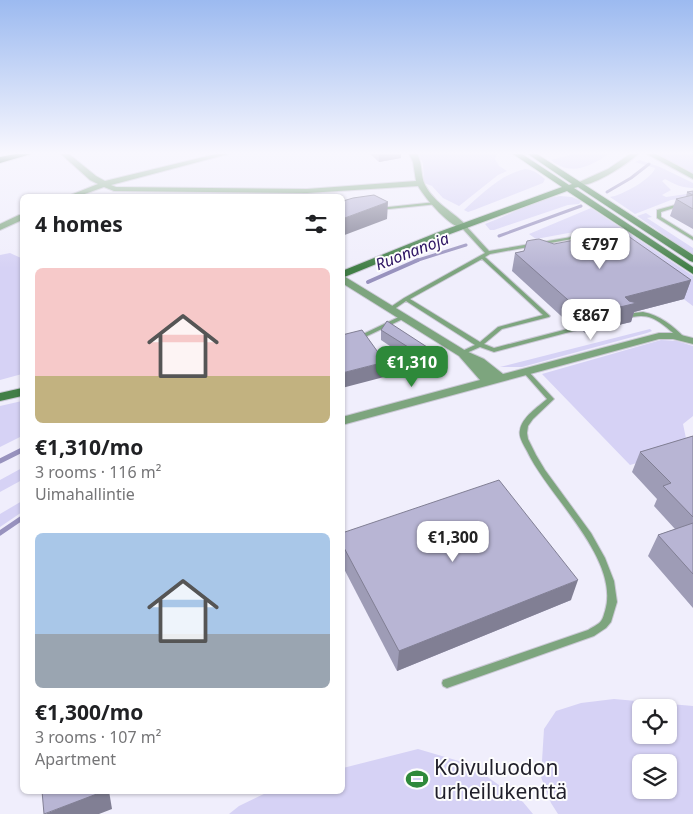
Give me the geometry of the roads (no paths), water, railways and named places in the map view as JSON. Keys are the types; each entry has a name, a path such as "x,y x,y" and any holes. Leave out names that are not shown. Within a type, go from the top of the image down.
{"street":[{"path":"427,192 436,203 464,227"},
{"path":"345,265 456,221 545,192"},
{"path":"345,276 550,192"},
{"path":"581,192 693,271"},
{"path":"583,192 693,259"},
{"path":"0,227 20,218"},
{"path":"345,279 462,353 480,361 500,378"},
{"path":"345,420 659,336 687,339"},
{"path":"462,353 488,382"},
{"path":"0,397 20,392"}],"lane":[{"path":"693,201 659,211 659,218 693,239"},
{"path":"371,209 436,203"},
{"path":"464,227 488,253"},
{"path":"391,309 488,253 583,236"},
{"path":"462,353 480,345 500,328 547,316 482,257"},
{"path":"406,299 480,345 494,350 579,328"},
{"path":"624,316 639,314 654,316 687,339"},
{"path":"345,339 363,336 403,317"},
{"path":"447,683 590,633 605,624 610,609 612,586 598,551 589,534 540,469 526,442 523,432 526,423 551,399 526,372"}],"waterway":[{"name":"Ruonanoja","path":"499,236 581,206"},
{"name":"Ruonanoja","path":"418,260 466,245"},
{"name":"Ruonanoja","path":"368,282 418,260"},
{"name":"Ruonanoja","path":"0,461 20,451"},
{"path":"0,533 20,519"}],"place":[{"name":"Koivuluodon urheilukenttä","path":"417,779"}]}
